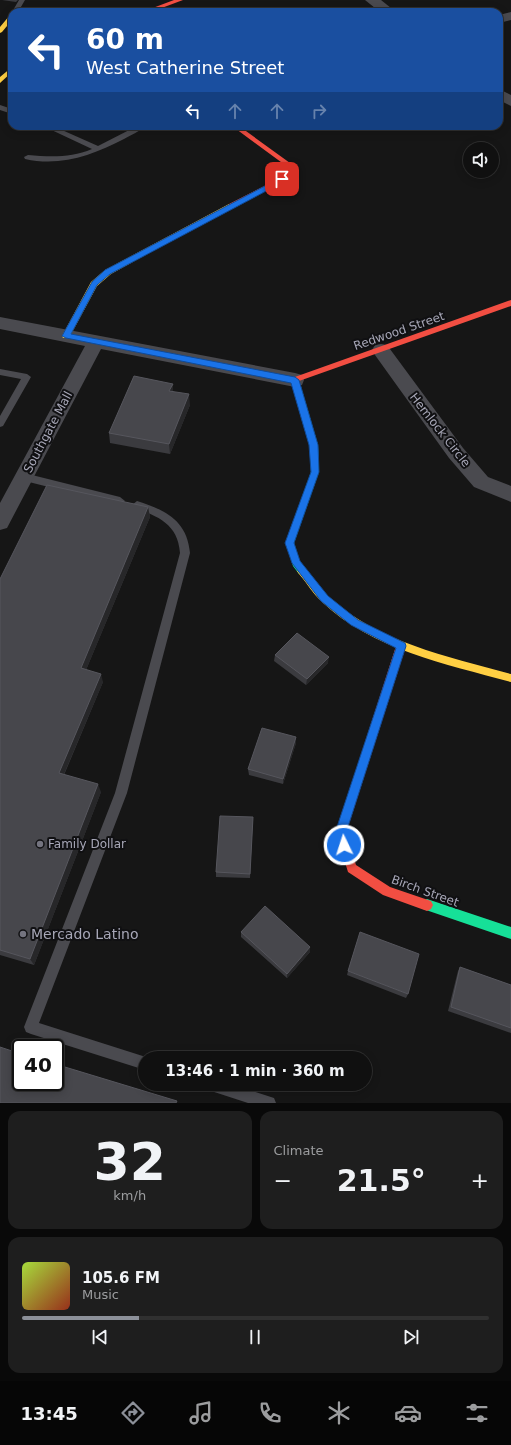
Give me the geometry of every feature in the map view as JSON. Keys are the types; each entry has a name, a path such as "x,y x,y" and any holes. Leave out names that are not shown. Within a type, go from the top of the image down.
{"street":[{"path":"157,8 180,0"},
{"path":"372,0 383,8"},
{"path":"0,31 8,20"},
{"path":"0,81 8,73"},
{"path":"66,336 94,284 108,272 282,179 289,171 288,164 241,130"},
{"name":"Redwood Street","path":"295,380 509,308"},
{"path":"0,323 295,380 314,445 315,472 290,543 296,563 325,599 355,623 402,646 511,678"},
{"name":"Southgate Mall","path":"0,522 96,342"},
{"name":"Hemlock Circle","path":"381,350 456,453 481,482 511,494"},
{"name":"Birch Street","path":"402,646 341,833 352,868 387,891 511,933"}],"lane":[{"path":"56,130 98,150"},
{"path":"28,157 46,160 66,160 80,157 98,150 135,130"},
{"path":"0,372 27,377 1,421"},
{"path":"24,477 150,510 174,525 183,534 186,543 185,553 121,793 32,1026 138,1061"},
{"path":"232,1091 269,1103"}],"building":[{"path":"134,376 173,384 169,391 189,394 169,444 109,433"},
{"path":"47,485 148,507 81,668 101,674 59,773 98,784 30,959 0,950 0,579"},
{"path":"297,633 329,657 307,679 275,655"},
{"path":"262,728 296,737 283,779 248,769"},
{"path":"220,816 253,817 250,874 216,872"},
{"path":"265,906 310,947 287,974 241,932"},
{"path":"360,932 419,954 408,994 348,971"},
{"path":"460,967 511,985 511,1028 451,1007"},
{"path":"0,1047 12,1051 12,1091 64,1091 64,1067 138,1089 138,1091 144,1091 177,1101 176,1103 0,1103"}],"traffic: fast":[{"path":"297,387 314,445 315,472 290,543 296,563 302,571"},
{"path":"427,905 511,933"}],"traffic: slow":[{"path":"0,31 8,21"},
{"path":"0,81 8,73"},
{"path":"66,336 94,284 108,272 231,206"},
{"path":"302,571 325,599 366,629 413,649 511,678"}],"traffic: jam":[{"path":"157,8 180,0"},
{"path":"231,206 282,179 289,171 288,164 241,130"},
{"path":"297,387 295,380 511,303"},
{"path":"401,646 341,833 352,868 387,891 427,905"}],"place":[{"name":"Family Dollar","path":"40,844"},
{"name":"Mercado Latino","path":"23,934"}],"route":[{"path":"282,179 108,272 94,284 66,336 295,380 314,445 315,472 290,543 296,563 325,599 355,623 402,646 341,833 344,845"}]}
